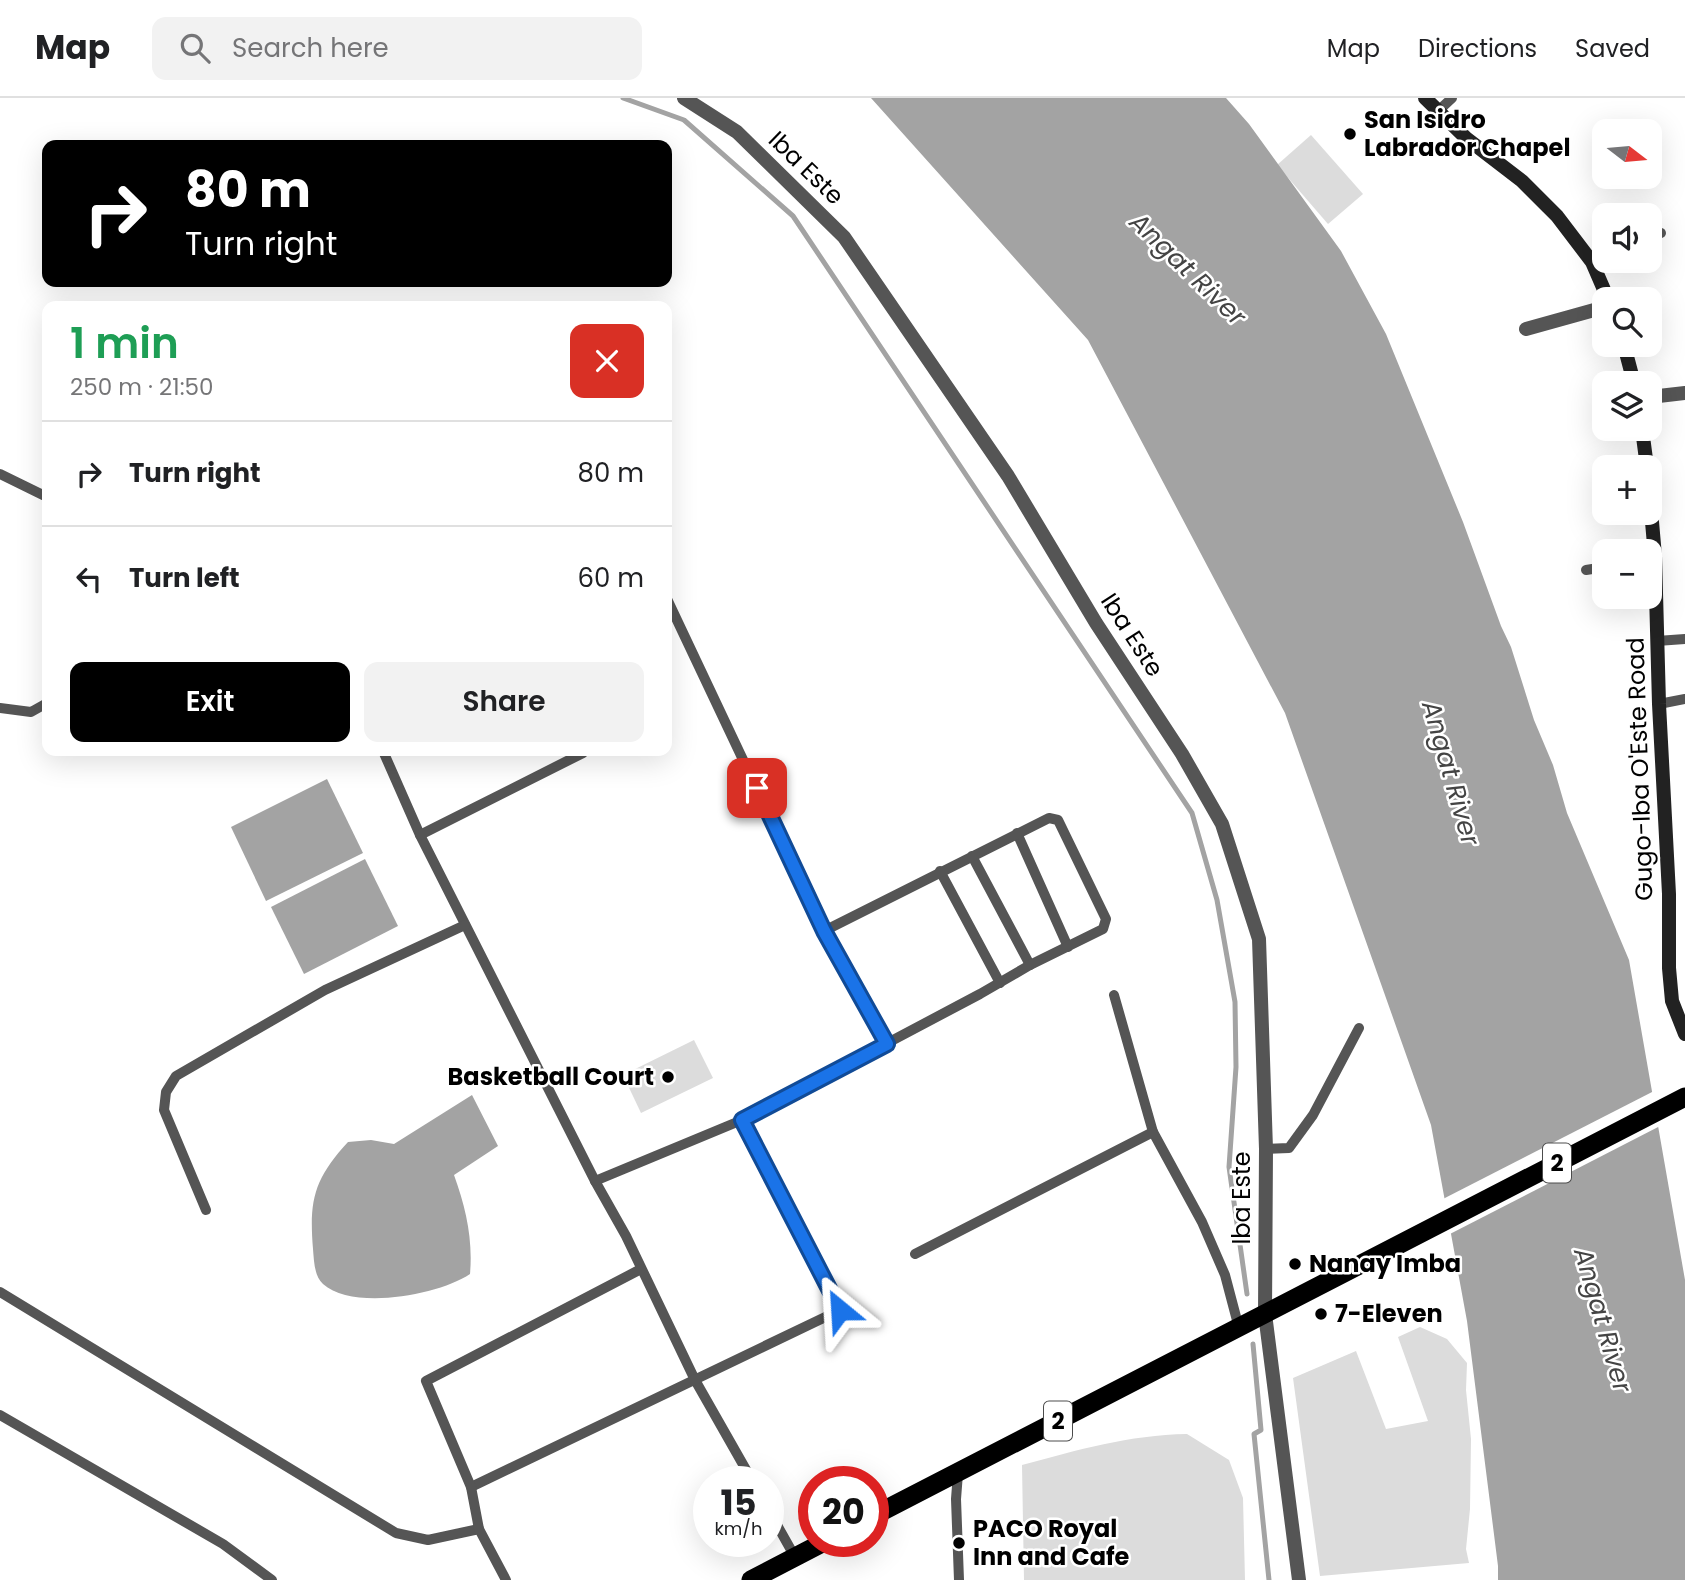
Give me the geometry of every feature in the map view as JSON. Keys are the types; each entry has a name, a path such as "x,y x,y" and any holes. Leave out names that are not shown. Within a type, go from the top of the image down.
{"highway":[{"name":"2","path":"889,1508 1685,1097"},
{"path":"751,1580 798,1555"}],"main road":[{"path":"1425,98 1466,138 1522,181 1592,252"},
{"name":"Gugo-Iba O'Este Road","path":"1655,609 1669,894 1669,968 1672,1001 1685,1034"}],"street":[{"name":"Iba Este","path":"684,98 737,132 844,237 1008,476 1096,623 1182,754 1222,824 1259,939 1266,1149 1265,1314 1299,1580"},
{"path":"1525,329 1592,311"},
{"path":"1662,396 1685,393"}],"lane":[{"path":"1437,112 1451,98"},
{"path":"0,474 42,494"},
{"path":"1586,570 1592,569"},
{"path":"672,609 824,931 887,1044"},
{"path":"1657,641 1685,639"},
{"path":"1659,704 1685,699"},
{"path":"0,708 31,712 42,706"},
{"path":"385,756 419,835 595,1181 626,1236 695,1380 744,1466"},
{"path":"419,835 577,756"},
{"path":"595,1181 742,1120 1030,965 1103,929 1107,919 1058,820 1049,818 824,931"},
{"path":"1017,833 1069,947"},
{"path":"972,856 1030,965"},
{"path":"940,871 1000,983"},
{"path":"206,1210 163,1110 166,1091 176,1076 325,990 466,925"},
{"path":"1114,995 1153,1132 1202,1222 1225,1275 1239,1328"},
{"path":"1266,1149 1289,1148 1313,1115 1359,1028"},
{"path":"471,1487 840,1310 742,1120"},
{"path":"915,1254 1153,1132"},
{"path":"506,1580 479,1529 471,1487 426,1381 641,1269"},
{"path":"0,1292 396,1533 428,1540 479,1529"},
{"path":"0,1415 223,1544 272,1580"},
{"path":"958,1473 956,1499 959,1580"},
{"path":"784,1537 795,1557"}],"shaded area":[{"path":"1311,135 1363,194 1328,224 1277,165"},
{"name":"Basketball Court","path":"694,1040 713,1078 641,1113 623,1075"},
{"path":"1420,1327 1447,1339 1467,1363 1466,1390 1471,1439 1470,1509 1466,1549 1469,1563 1320,1576 1293,1378 1356,1351 1386,1429 1428,1421 1398,1337"},
{"path":"1187,1434 1229,1460 1243,1498 1245,1580 1024,1580 1022,1465 1124,1440"}],"water":[{"name":"Angat River","path":"871,98 1226,98 1249,124 1341,251 1386,334 1463,522 1511,647 1567,813 1629,960 1685,1280 1685,1580 1498,1580 1467,1321 1431,1125 1285,713 1088,340"},
{"path":"327,779 363,853 266,901 231,827"},
{"path":"365,859 398,926 304,974 271,907"},
{"path":"472,1095 498,1146 454,1175 468,1224 470,1274 438,1288 396,1297 354,1297 323,1284 314,1263 313,1203 321,1179 337,1155 348,1142 371,1140 394,1144"}],"pier":[{"path":"1656,1090 1662,1125 1448,1235 1441,1200"}],"waterway":[{"path":"623,98 684,120 793,216 1192,813 1217,900 1235,1002 1236,1067 1229,1167 1247,1294"},
{"path":"1253,1344 1261,1430 1254,1434 1269,1580"}],"place":[{"name":"San Isidro Labrador Chapel","path":"1350,134"},
{"name":"Basketball Court","path":"668,1077"},
{"name":"Nanay Imba","path":"1295,1264"},
{"name":"7-Eleven","path":"1321,1314"},
{"name":"PACO Royal Inn and Cafe","path":"959,1543"}],"route":[{"path":"757,788 824,931 887,1044 742,1120 840,1310"}]}
